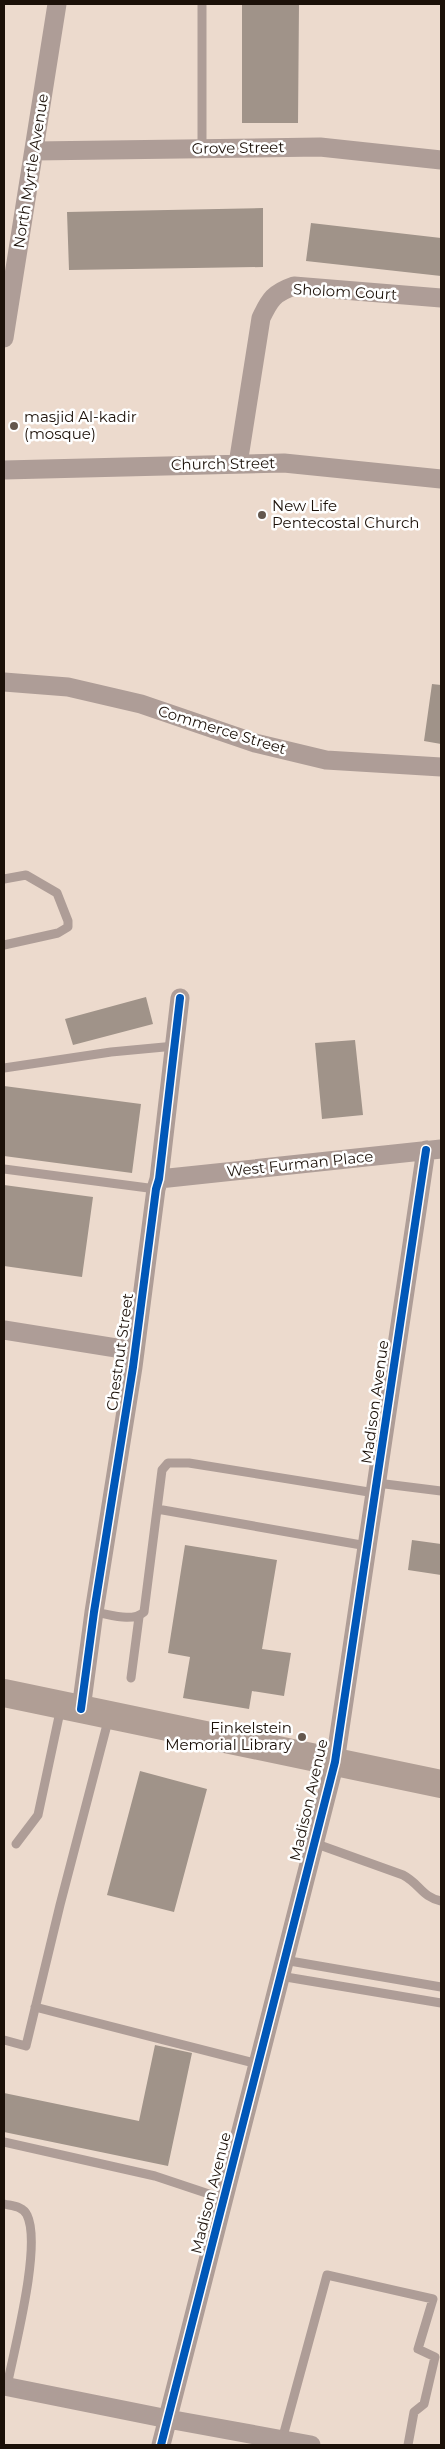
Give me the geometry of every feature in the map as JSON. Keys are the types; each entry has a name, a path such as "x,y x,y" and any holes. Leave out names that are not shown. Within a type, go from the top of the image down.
{"main road":[{"path":"4,1693 441,1784"}],"street":[{"name":"North Myrtle Avenue","path":"4,338 57,4"},
{"name":"Grove Street","path":"34,151 320,147 441,160"},
{"name":"Sholom Court","path":"238,464 261,318 269,302 278,291 294,286 441,298"},
{"name":"Church Street","path":"4,470 284,463 441,479"},
{"name":"Commerce Street","path":"4,682 68,687 140,704 255,743 326,760 441,767"},
{"name":"Chestnut Street","path":"71,1706 94,1612 135,1351 180,998"},
{"name":"West Furman Place","path":"157,1184 434,1149"},
{"name":"Madison Avenue","path":"161,2445 335,1762 376,1488 434,1149"},
{"path":"4,1330 135,1351"},
{"path":"5,2386 168,2419 311,2445"}],"lane":[{"path":"202,4 202,148"},
{"path":"4,879 26,875 57,893 68,921 68,927 58,933 4,945"},
{"path":"4,1068 111,1052 174,1046"},
{"path":"4,1168 157,1184"},
{"path":"131,1678 139,1617 144,1612 162,1470 168,1463 189,1463 376,1488 441,1490"},
{"path":"157,1510 367,1546"},
{"path":"94,1612 131,1618 139,1617"},
{"path":"16,1844 38,1815 71,1706"},
{"path":"4,2040 26,2046 60,1905 110,1714"},
{"path":"314,1843 403,1875 416,1882 425,1895 441,1901"},
{"path":"282,1968 441,1988"},
{"path":"282,1968 441,2003"},
{"path":"35,2007 258,2064"},
{"path":"4,2142 155,2176 224,2199"},
{"path":"4,2204 22,2208 27,2215 31,2242 29,2266 5,2386"},
{"path":"282,2440 327,2275 433,2299 418,2349 435,2357 424,2404 414,2412 408,2445"}],"building":[{"path":"242,4 299,4 298,123 242,123"},
{"path":"263,208 263,267 69,270 67,212"},
{"path":"311,223 441,238 441,276 306,261"},
{"path":"432,684 441,685 441,744 424,741"},
{"path":"146,997 153,1024 73,1045 65,1019"},
{"path":"355,1040 363,1115 322,1119 315,1043"},
{"path":"4,1086 141,1104 132,1173 4,1156"},
{"path":"4,1185 93,1197 82,1277 4,1266"},
{"path":"412,1540 441,1544 441,1575 408,1570"},
{"path":"185,1545 277,1560 262,1649 291,1653 284,1696 252,1691 249,1709 183,1698 190,1657 168,1653"},
{"path":"140,1771 207,1789 174,1912 107,1895"},
{"path":"155,2045 192,2053 168,2166 4,2132 4,2093 139,2121"}],"cycle path":[{"path":"81,1709 94,1612 133,1367 156,1189 159,1179 180,998"},
{"path":"161,2445 335,1762 426,1150"}],"place":[{"name":"masjid Al-kadir (mosque)","path":"14,426"},
{"name":"New Life Pentecostal Church","path":"262,515"},
{"name":"Finkelstein Memorial Library","path":"302,1737"}]}
